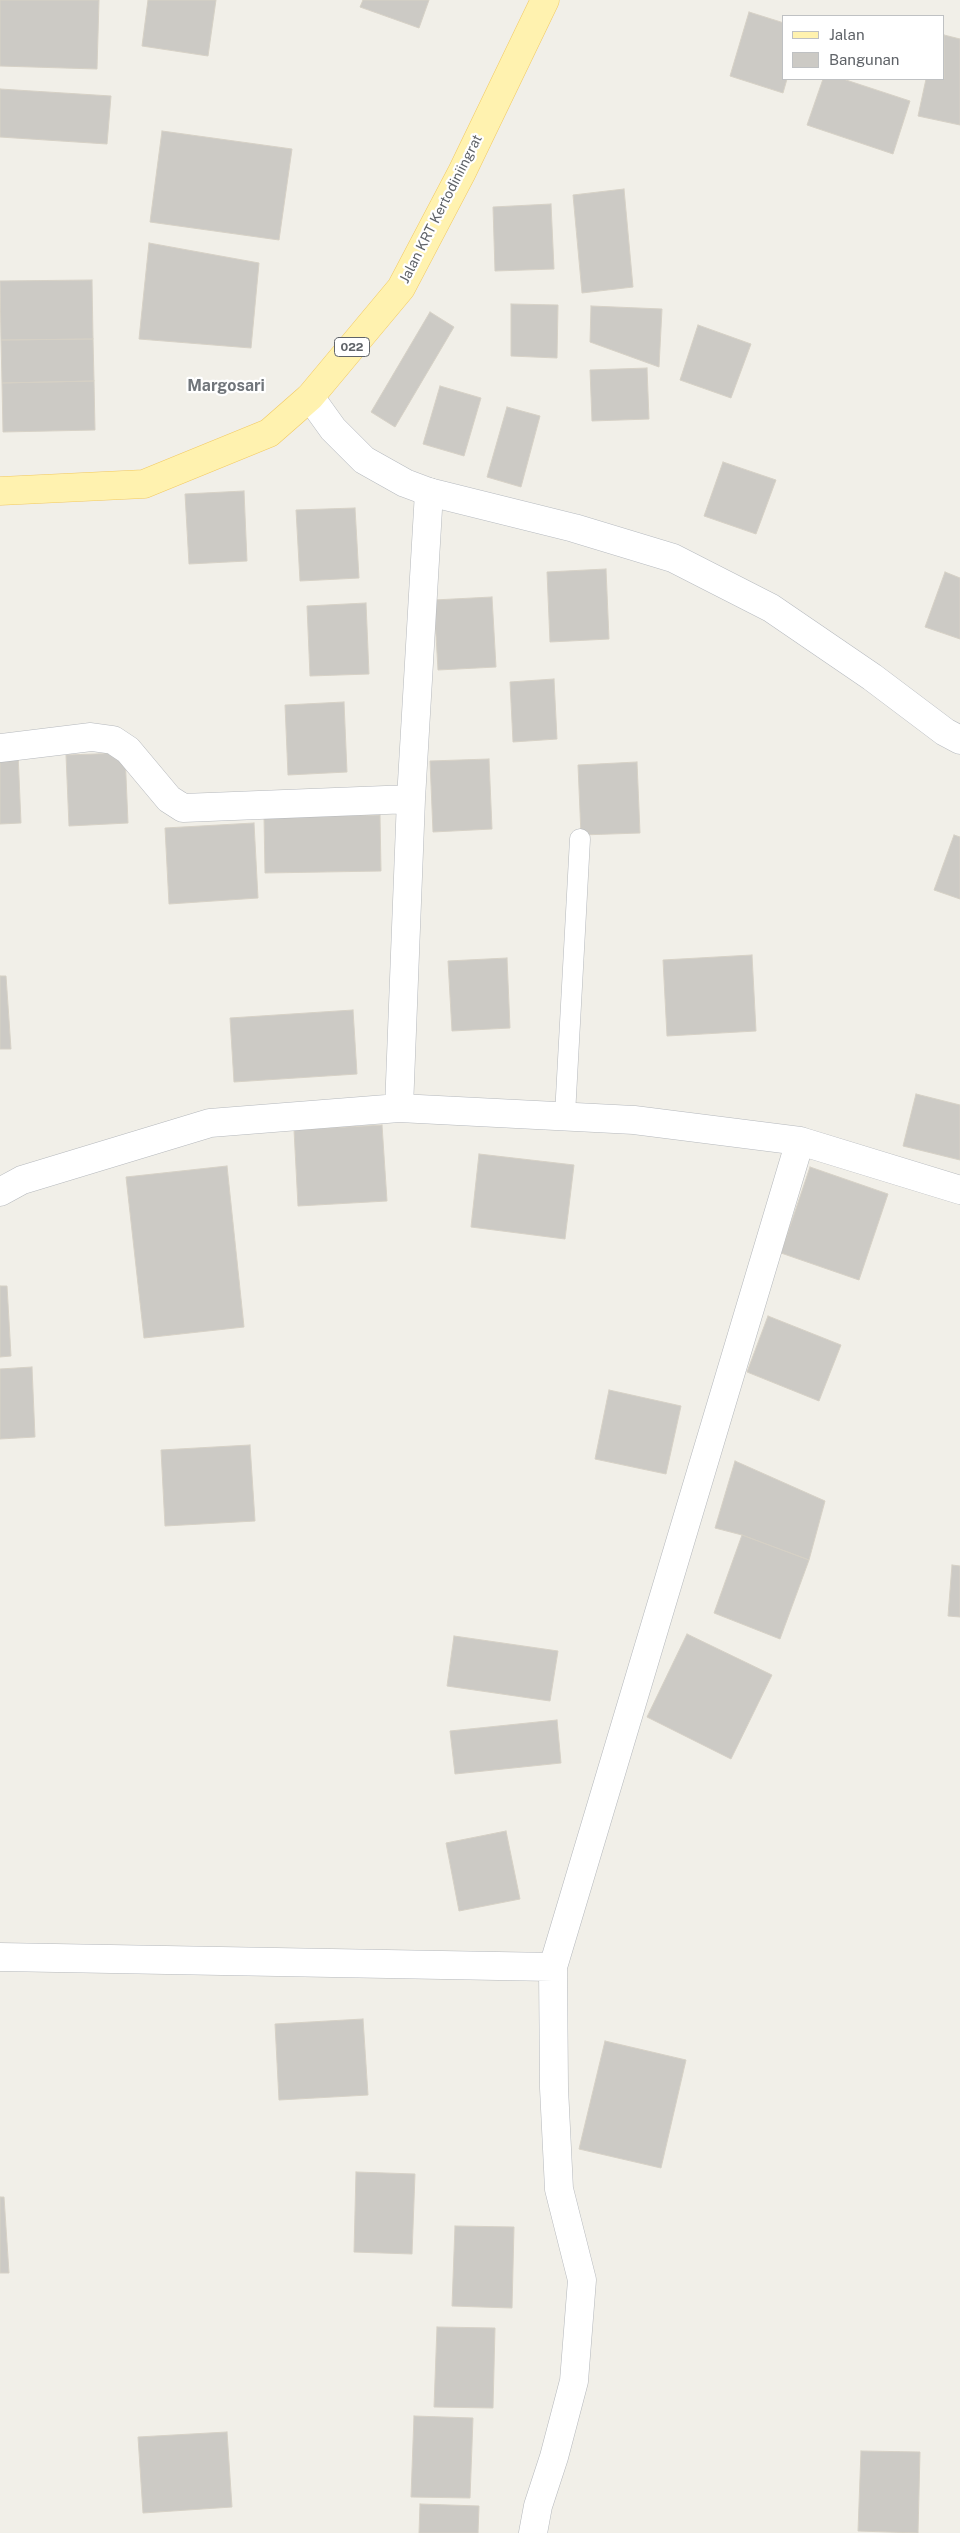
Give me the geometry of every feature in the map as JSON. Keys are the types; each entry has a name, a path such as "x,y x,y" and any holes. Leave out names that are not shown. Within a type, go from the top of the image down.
{"main road":[{"name":"Jalan KRT Kertodiniingrat","path":"0,491 144,484 268,433 310,397 401,288 462,172 545,0"}],"street":[{"path":"310,397 333,429 364,460 405,483 428,492 574,528 673,558 771,608 872,678 945,732 960,740"},
{"path":"399,1108 411,798 428,492"},
{"path":"0,748 92,737 113,740 128,750 169,799 183,808 411,798"},
{"path":"0,1192 22,1180 210,1123 399,1108 634,1120 800,1141 960,1190"},
{"path":"532,2533 574,2381 582,2280 559,2189 554,2088 553,1967 800,1141"},
{"path":"0,1957 553,1967"}],"lane":[{"path":"565,1115 580,839"}],"building":[{"path":"0,0 99,0 97,69 0,66"},
{"path":"148,0 216,0 208,56 142,46"},
{"path":"363,0 429,0 419,28 360,7"},
{"path":"749,12 782,22 782,80 787,80 783,93 730,76"},
{"path":"945,35 960,39 960,125 918,116 926,80 945,80"},
{"path":"823,80 846,80 910,101 893,154 807,125"},
{"path":"0,89 111,96 107,144 0,137"},
{"path":"162,131 292,149 279,240 150,222"},
{"path":"624,189 633,287 582,293 573,195"},
{"path":"551,204 554,269 495,271 493,207"},
{"path":"149,243 259,263 251,348 139,339"},
{"path":"92,280 93,339 1,340 0,281"},
{"path":"511,304 558,305 557,358 511,356"},
{"path":"591,306 662,309 659,367 590,342"},
{"path":"430,312 454,327 395,427 371,412"},
{"path":"698,325 751,344 731,398 680,380"},
{"path":"93,339 94,381 2,383 1,340"},
{"path":"647,368 649,419 592,421 590,370"},
{"path":"94,381 95,430 3,432 2,383"},
{"path":"440,386 481,398 464,456 423,444"},
{"path":"507,407 540,416 521,487 487,477"},
{"path":"723,462 776,480 756,534 704,516"},
{"path":"244,491 247,561 189,564 185,494"},
{"path":"355,508 359,578 300,581 296,510"},
{"path":"606,569 609,639 550,642 547,572"},
{"path":"945,572 960,578 960,639 925,627"},
{"path":"492,597 496,667 438,670 434,600"},
{"path":"366,603 369,674 310,676 307,606"},
{"path":"554,679 557,739 513,742 510,682"},
{"path":"344,702 347,772 288,775 285,705"},
{"path":"18,753 21,823 0,824 0,754"},
{"path":"125,753 128,823 69,826 66,755"},
{"path":"489,759 492,829 433,832 430,761"},
{"path":"637,762 640,833 581,835 578,765"},
{"path":"380,815 381,871 265,873 264,817"},
{"path":"254,823 258,898 169,904 165,828"},
{"path":"954,835 960,837 960,899 934,890"},
{"path":"752,955 756,1031 667,1036 663,960"},
{"path":"507,958 510,1028 452,1031 448,961"},
{"path":"0,976 6,976 11,1049 0,1049"},
{"path":"353,1010 357,1074 234,1082 230,1018"},
{"path":"916,1094 960,1105 960,1160 903,1146"},
{"path":"382,1125 387,1201 298,1206 294,1130"},
{"path":"479,1154 574,1165 565,1239 471,1227"},
{"path":"227,1166 244,1327 144,1338 126,1177"},
{"path":"810,1167 888,1194 859,1280 781,1253"},
{"path":"0,1286 7,1286 11,1356 0,1357"},
{"path":"768,1316 841,1345 819,1401 747,1372"},
{"path":"32,1367 35,1437 0,1439 0,1369"},
{"path":"609,1390 681,1406 666,1474 595,1459"},
{"path":"250,1445 255,1521 165,1526 161,1450"},
{"path":"735,1461 825,1501 809,1560 742,1535 715,1528"},
{"path":"742,1535 809,1560 780,1639 714,1613"},
{"path":"952,1565 960,1566 960,1617 948,1616"},
{"path":"687,1634 772,1675 731,1759 647,1717"},
{"path":"454,1636 558,1651 550,1701 447,1686"},
{"path":"557,1720 561,1763 455,1774 450,1731"},
{"path":"506,1831 520,1899 459,1911 446,1843"},
{"path":"363,2019 368,2095 279,2100 275,2024"},
{"path":"605,2041 686,2060 661,2168 579,2149"},
{"path":"356,2172 415,2174 412,2254 354,2252"},
{"path":"0,2197 4,2197 9,2273 0,2273"},
{"path":"455,2226 514,2227 512,2308 452,2306"},
{"path":"437,2327 495,2328 493,2408 434,2407"},
{"path":"414,2416 473,2418 470,2498 411,2497"},
{"path":"227,2432 232,2507 143,2513 138,2437"},
{"path":"861,2451 920,2452 918,2533 858,2531"},
{"path":"420,2504 479,2506 478,2533 419,2533"}],"district":[{"name":"Margosari","path":"226,386"}]}
